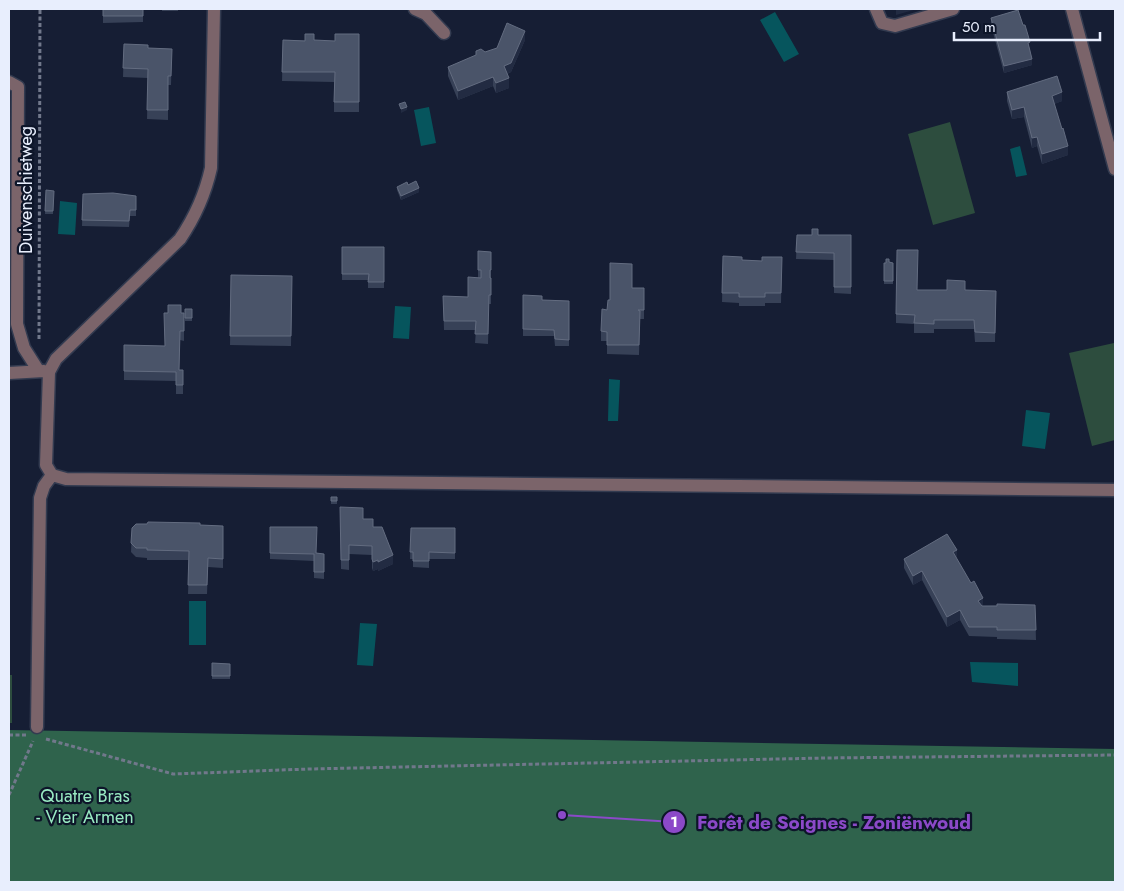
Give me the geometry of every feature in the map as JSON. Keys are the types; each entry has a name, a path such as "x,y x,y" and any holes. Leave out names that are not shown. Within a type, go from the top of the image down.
{"street":[{"path":"9,373 43,371 180,239 196,212 207,185 211,168 214,9"},
{"path":"415,9 426,14 444,33"},
{"path":"876,9 882,23 895,26 954,9"},
{"path":"1072,9 1115,168"},
{"path":"9,82 18,88 16,324 24,348 43,371 46,464 52,475 66,479 1115,490"},
{"path":"36,732 40,498 44,486 52,475"}],"path":[{"name":"Duivenschietweg","path":"39,344 40,9"},
{"path":"9,735 36,732 173,774 319,768 1115,754"},
{"path":"9,795 36,732"}],"shaded area":[{"path":"775,12 799,54 784,62 760,20"},
{"path":"429,107 436,143 421,146 414,110"},
{"path":"950,122 975,213 933,225 908,134"},
{"path":"1020,146 1027,175 1016,177 1010,149"},
{"path":"60,201 77,203 75,235 58,234"},
{"path":"395,306 411,307 409,339 393,338"},
{"path":"1114,343 1115,440 1092,446 1069,353"},
{"path":"609,379 620,380 618,421 608,421"},
{"path":"1026,410 1050,413 1045,449 1022,446"},
{"path":"189,601 206,601 206,645 189,645"},
{"path":"360,623 377,624 373,666 357,665"},
{"path":"970,662 1018,663 1018,686 972,682"},
{"path":"9,675 12,675 12,723 9,723"}],"green space":[{"name":"Quatre Bras - Vier Armen","path":"9,730 1115,749 1115,882 9,882"}],"building":[{"path":"103,9 143,9 143,16 103,16"},
{"path":"1018,10 1030,42 1028,43 1032,59 1004,66 991,18"},
{"path":"507,23 525,31 511,63 504,66 509,78 496,83 493,77 458,91 448,67 476,55 476,51 481,49 485,52 497,48"},
{"path":"305,34 314,34 314,40 335,41 335,34 359,34 359,102 334,102 335,72 282,72 283,40 305,41"},
{"path":"124,44 172,49 171,76 168,76 168,110 147,110 148,69 123,68"},
{"path":"1057,76 1062,92 1052,96 1068,146 1042,154 1037,137 1032,138 1024,107 1012,110 1007,92"},
{"path":"405,102 407,107 401,109 399,104"},
{"path":"416,181 419,188 401,196 397,187 407,182 408,185"},
{"path":"46,190 54,191 53,211 45,211"},
{"path":"113,193 136,196 136,210 130,210 129,221 82,220 83,194"},
{"path":"812,229 818,229 818,235 851,235 851,287 834,287 834,253 796,252 797,235 812,235"},
{"path":"342,247 384,247 384,282 368,282 369,274 342,274"},
{"path":"897,250 918,250 917,290 947,290 947,280 965,281 965,290 996,291 995,333 975,332 974,320 934,320 934,324 914,323 915,315 896,314"},
{"path":"478,251 491,252 491,295 489,295 488,334 475,334 476,321 444,321 443,296 468,297 468,277 481,278 481,270 478,270"},
{"path":"723,256 742,257 742,260 762,261 762,257 782,257 781,293 765,293 765,297 739,297 739,293 722,293"},
{"path":"886,259 893,263 893,281 884,281 884,263 886,263"},
{"path":"610,263 632,264 632,288 644,288 644,310 638,310 640,311 639,345 607,345 607,332 601,331 602,309 607,310 608,300 610,300"},
{"path":"231,275 292,276 291,336 230,336"},
{"path":"523,295 542,296 542,300 569,301 569,340 555,339 554,330 523,329"},
{"path":"168,305 181,305 181,313 184,313 184,331 180,331 179,370 183,370 183,385 176,385 176,372 124,371 124,345 165,346 164,313 168,313"},
{"path":"185,309 192,309 192,318 185,318"},
{"path":"331,497 337,497 337,501 331,501"},
{"path":"340,507 363,508 363,519 373,519 373,527 382,527 393,555 378,562 378,560 373,562 372,546 349,545 349,560 341,560"},
{"path":"148,522 200,523 200,525 223,526 223,559 208,558 207,585 188,585 189,551 147,550 147,548 136,548 131,543 132,528 136,524 147,524"},
{"path":"270,527 317,527 316,553 324,554 324,572 314,572 314,554 270,553"},
{"path":"411,528 455,528 455,553 429,552 429,561 413,561 413,552 410,552"},
{"path":"947,534 957,550 953,552 971,583 974,581 983,598 978,601 982,606 997,606 997,604 1035,605 1036,630 997,630 997,627 969,627 960,610 947,617 922,571 913,576 904,559"},
{"path":"212,663 230,664 230,676 212,676"}],"place":[{"name":"Forêt de Soignes - Zoniënwoud","path":"562,815"}]}
